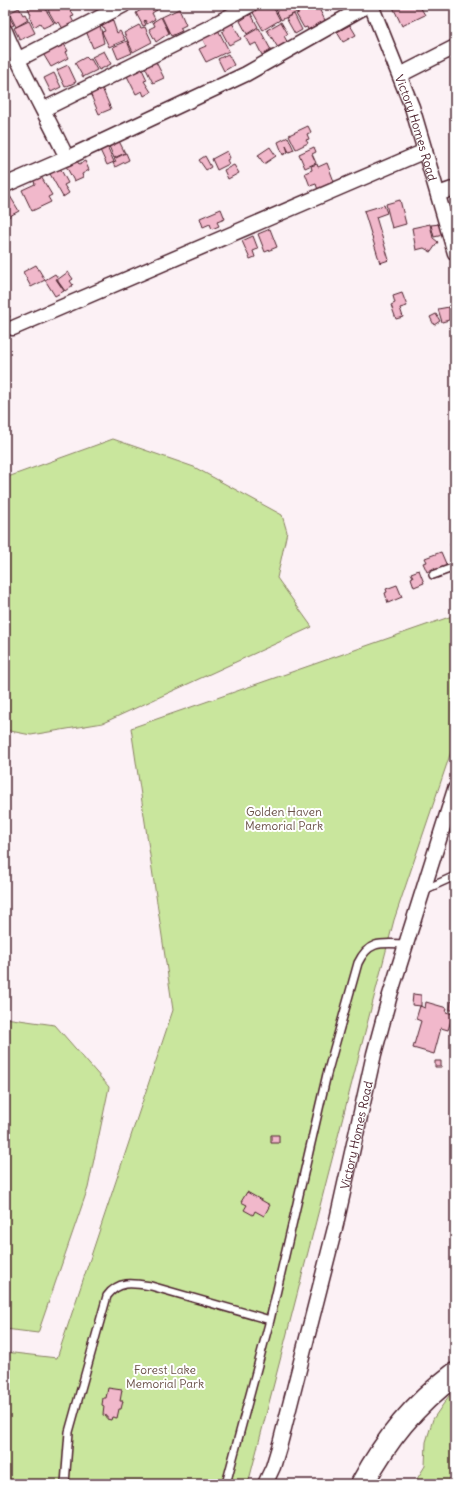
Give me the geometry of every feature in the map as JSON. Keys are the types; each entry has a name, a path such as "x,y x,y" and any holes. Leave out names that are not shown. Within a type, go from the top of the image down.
{"highway":[{"path":"362,1484 392,1434 411,1411 455,1374"}],"street":[{"path":"17,60 124,5"},
{"path":"44,109 208,28 250,5"},
{"path":"5,185 67,158 246,74 370,5"},
{"name":"Victory Homes Road","path":"370,5 400,75 425,151 455,253"},
{"path":"5,31 17,60 44,109 67,158"},
{"path":"400,75 455,47"},
{"path":"14,328 425,151"},
{"path":"438,194 455,188"},
{"name":"Victory Homes Road","path":"265,1484 273,1468 280,1444 336,1224 374,1054 405,944 455,789"}],"lane":[{"path":"433,575 455,567"},
{"path":"422,891 455,876"},
{"path":"226,1484 270,1320 327,1074 358,963 362,954 369,947 378,944 405,944"},
{"path":"65,1484 69,1432 107,1296 113,1288 123,1284 135,1283 151,1286 270,1320"}],"green space":[{"path":"113,439 194,467 282,515 287,532 277,578 312,627 103,723 31,735 5,730 5,478"},
{"path":"455,615 455,740 394,920 248,1484 5,1484 5,1352 57,1358 173,1010 131,728"},
{"path":"5,1018 55,1025 109,1087 88,1188 38,1333 5,1329"},
{"path":"455,1389 455,1484 425,1484 417,1479 425,1466 426,1442 433,1419"}],"building":[{"path":"27,5 43,5 54,23 43,28 40,23 34,27 29,16 31,15"},
{"path":"57,5 67,5 74,16 71,17 74,23 63,29 59,22 56,24 48,10"},
{"path":"144,5 155,5 157,10 152,13 155,19 147,24 145,20 146,25 143,26 136,13 141,10 140,7"},
{"path":"258,5 272,5 280,20 263,30 251,9"},
{"path":"274,5 294,5 297,12 281,20"},
{"path":"305,5 317,5 326,22 309,32 307,27 304,28 296,14 299,13 297,9"},
{"path":"342,5 355,5 345,10"},
{"path":"392,5 419,5 425,15 402,26"},
{"path":"19,8 28,20 16,27 9,13"},
{"path":"179,9 186,25 180,28 182,31 171,36 162,17"},
{"path":"251,14 258,27 247,34 240,21"},
{"path":"294,14 302,30 295,34 286,18"},
{"path":"8,15 14,25 8,28 5,22 5,16"},
{"path":"111,16 117,33 120,31 125,40 109,47 102,32 105,31 100,21"},
{"path":"161,17 169,33 156,42 149,29 155,26 153,22"},
{"path":"29,21 35,33 20,40 14,28"},
{"path":"231,21 241,39 229,45 222,32 225,30 223,25"},
{"path":"281,22 288,34 284,36 289,45 280,51 267,30"},
{"path":"100,25 104,43 93,48 86,31"},
{"path":"139,25 141,28 145,27 152,42 133,52 124,33"},
{"path":"350,25 356,35 343,42 337,32"},
{"path":"217,28 229,51 206,62 199,49 206,46 201,36"},
{"path":"259,28 271,50 262,55 256,43 250,46 245,36"},
{"path":"127,41 132,53 118,59 113,47"},
{"path":"58,44 60,47 64,44 68,51 65,52 68,58 51,67 42,52"},
{"path":"104,51 111,64 99,70 92,57"},
{"path":"228,54 234,65 224,71 218,59"},
{"path":"86,57 89,60 91,59 97,70 83,77 75,63"},
{"path":"156,62 164,78 153,83 145,67"},
{"path":"68,65 76,82 65,87 57,70"},
{"path":"141,67 147,80 144,81 151,92 144,96 142,91 136,94 126,74"},
{"path":"54,73 61,87 51,92 44,78"},
{"path":"102,88 111,109 99,114 90,93"},
{"path":"308,126 311,132 307,134 309,139 306,140 308,143 296,149 289,135"},
{"path":"288,137 294,150 289,152 286,146 288,152 283,155 278,142"},
{"path":"119,141 125,153 114,158 109,146"},
{"path":"107,146 114,162 107,165 100,150"},
{"path":"270,147 276,156 264,164 258,155"},
{"path":"314,147 316,152 312,154 316,163 305,168 299,154"},
{"path":"227,151 230,158 227,160 229,164 217,170 212,159"},
{"path":"126,153 129,160 115,167 113,163 116,162 114,159"},
{"path":"205,156 211,167 206,170 199,160"},
{"path":"77,161 79,164 85,161 89,170 82,174 83,177 74,181 66,166"},
{"path":"327,163 335,184 318,190 316,184 310,186 305,173 312,170 311,166 317,164 318,167"},
{"path":"234,165 239,173 228,179 224,170"},
{"path":"60,168 68,183 64,185 69,193 63,197 50,174"},
{"path":"40,175 52,195 48,197 51,202 32,211 22,190 35,184 33,179"},
{"path":"10,196 19,211 8,217 5,210 5,199"},
{"path":"400,200 406,224 392,228 386,204"},
{"path":"384,205 387,213 376,217 389,260 380,263 364,211"},
{"path":"221,209 225,219 217,222 219,226 212,229 210,224 203,227 200,218"},
{"path":"430,224 433,238 438,242 431,252 424,248 416,250 412,228"},
{"path":"440,224 443,235 434,237 431,225"},
{"path":"270,229 277,247 265,252 258,234"},
{"path":"253,236 258,249 253,251 255,257 250,259 242,241"},
{"path":"36,265 45,280 31,287 23,272"},
{"path":"68,272 73,279 70,281 73,285 65,291 57,280"},
{"path":"55,274 58,278 56,279 64,291 55,296 45,280"},
{"path":"402,293 407,306 400,308 403,317 396,319 391,305 395,303 393,296"},
{"path":"449,307 449,320 442,322 438,309"},
{"path":"5,308 10,317 5,320"},
{"path":"436,314 440,321 434,325 430,317"},
{"path":"455,542 455,554 453,555 450,544"},
{"path":"441,552 447,566 435,571 434,568 427,572 423,563 427,562 425,558"},
{"path":"419,570 424,583 414,587 411,573"},
{"path":"397,585 402,597 388,603 385,593 387,592 386,589"},
{"path":"413,994 421,995 421,1006 412,1005"},
{"path":"451,1001 455,1001 455,1010 450,1010"},
{"path":"426,1002 447,1008 446,1012 453,1014 448,1030 441,1028 434,1054 413,1048 421,1021 416,1019 420,1006 425,1008"},
{"path":"435,1061 441,1061 441,1067 435,1067"},
{"path":"271,1135 279,1135 279,1143 271,1143"},
{"path":"247,1192 270,1205 264,1216 255,1211 253,1215 244,1210 247,1205 241,1202"},
{"path":"108,1388 122,1390 120,1401 123,1401 121,1409 119,1409 117,1418 112,1417 111,1420 107,1419 107,1416 103,1415 104,1406 102,1405 103,1398 106,1398"}],"park label":[{"name":"Golden Haven Memorial Park","path":"284,818"},
{"name":"Forest Lake Memorial Park","path":"165,1376"}]}
